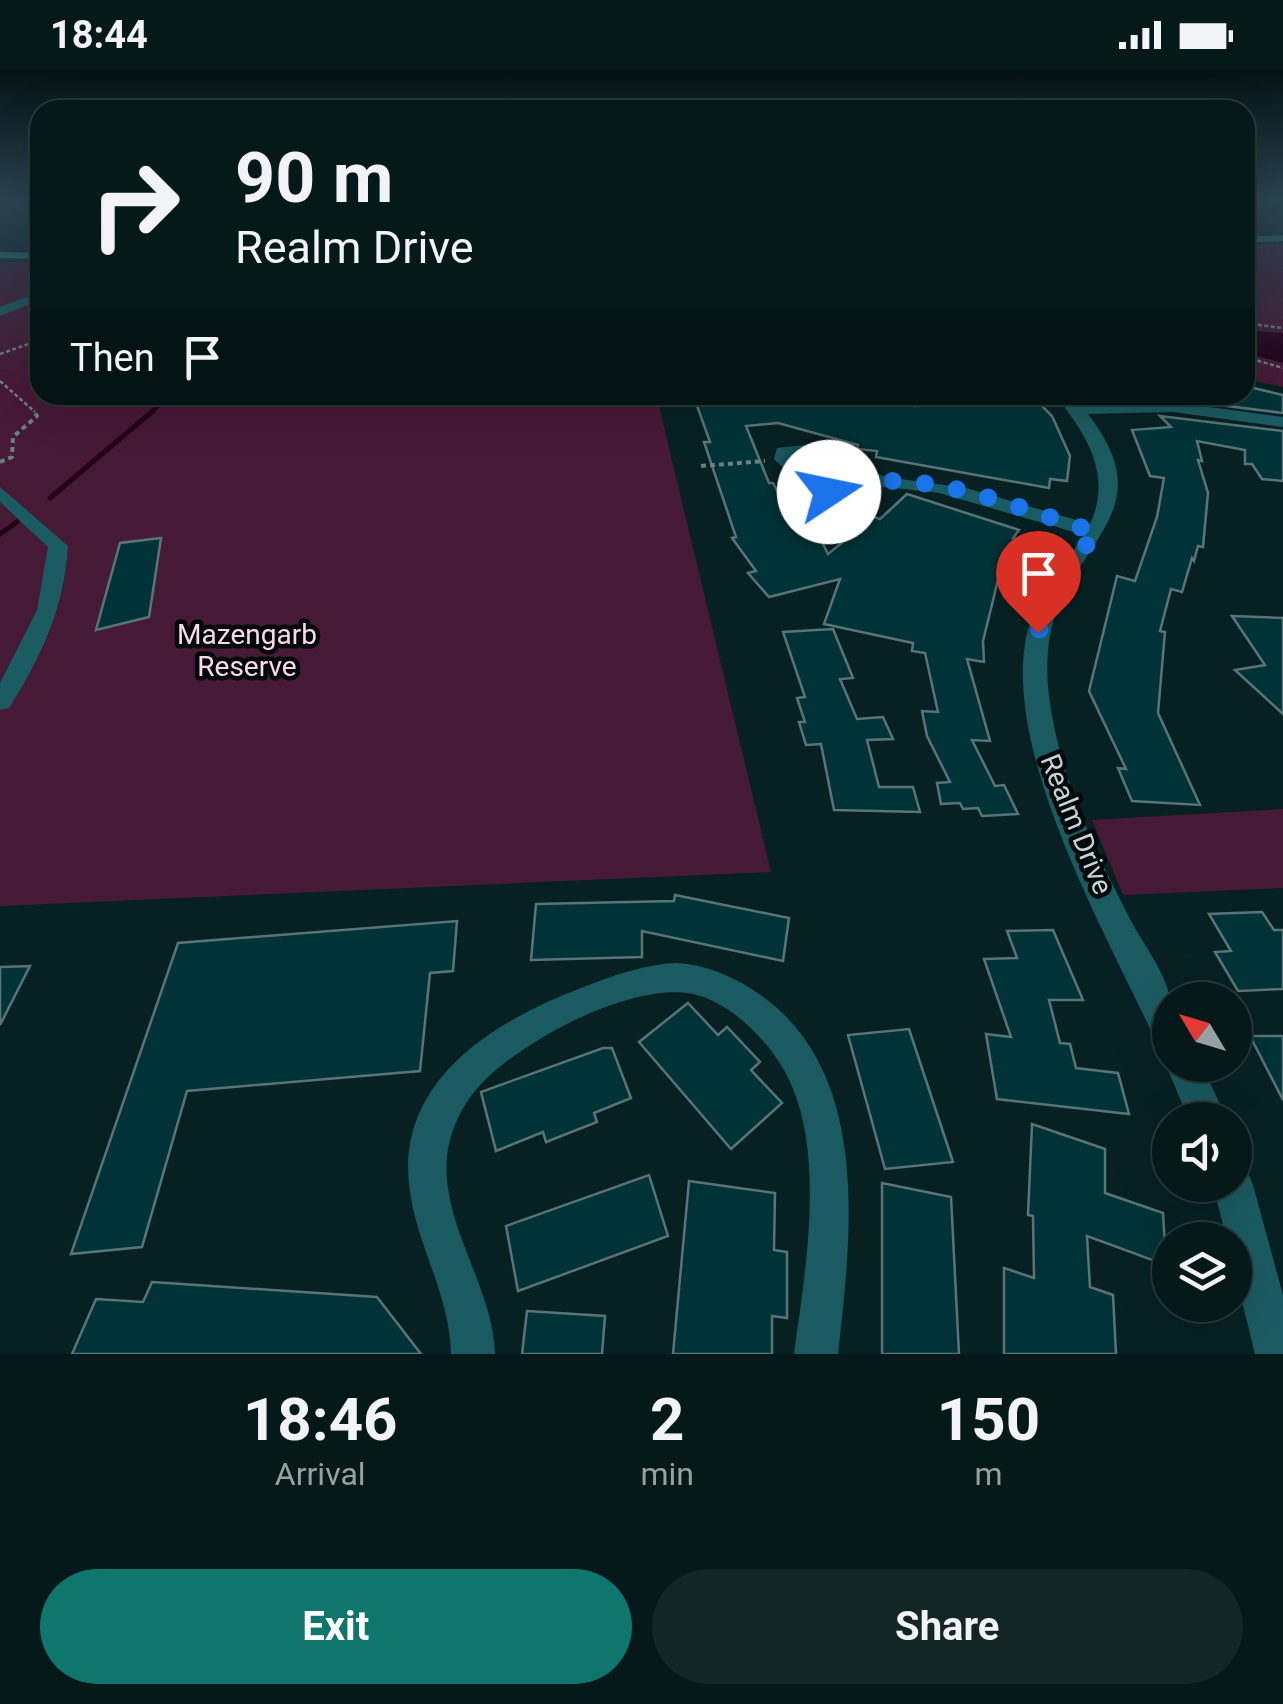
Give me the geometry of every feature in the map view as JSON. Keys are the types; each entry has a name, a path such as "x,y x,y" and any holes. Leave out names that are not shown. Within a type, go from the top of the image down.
{"street":[{"path":"0,312 30,300"},
{"name":"Realm Drive","path":"1072,405 1093,431 1109,477 1106,507 1096,532 1072,560 1046,608 1038,633 1037,702 1056,786 1152,995"},
{"path":"1132,405 1283,422"},
{"path":"881,481 829,492 813,487 783,460 783,452 792,448 814,450 881,481 976,495 1096,532"},
{"path":"0,492 58,546 56,592 32,655 0,702"},
{"path":"473,1354 476,1328 431,1194 428,1159 445,1105 484,1054 531,1024 634,984 680,978 702,981 725,992 772,1025 790,1048 812,1089 828,1177 816,1354"},
{"path":"1237,1202 1277,1354"}],"path":[{"path":"1255,324 1283,328"},
{"path":"0,354 30,344"},
{"path":"1255,359 1283,368"},
{"path":"0,381 30,404"},
{"path":"0,462 12,457 12,437 37,416 31,405"},
{"path":"701,466 783,460"}],"green space":[{"path":"1255,261 1283,261 1283,387 1255,381"},
{"name":"Mazengarb Reserve","path":"0,262 30,263 30,405 659,405 771,872 0,906"},
{"path":"1283,809 1283,888 1123,895 1092,820"}],"shaded area":[{"path":"1255,331 1283,333 1283,363 1255,356"}],"building":[{"path":"1255,388 1283,395 1283,413 1219,405 1255,405"},
{"path":"697,405 1041,405 1052,416 1070,456 1067,481 1050,479 1049,488 876,457 877,451 857,449 858,445 778,423 746,426 769,483 773,483 780,496 798,494 828,554 874,517 880,519 907,494 1019,530 1013,538 1022,541 1003,582 998,580 983,641 984,662 967,659 990,741 972,740 995,786 1004,785 1018,814 982,816 978,808 963,809 960,803 941,804 937,783 950,782 927,736 922,711 938,712 925,653 912,651 913,643 824,624 840,579 769,597 748,573 756,571 732,538 736,537 704,442 710,442"},
{"path":"1160,416 1283,431 1283,481 1262,479 1252,464 1245,464 1245,450 1197,441 1208,493 1203,547 1198,546 1194,561 1192,558 1182,592 1171,589 1160,631 1165,632 1158,713 1200,805 1132,801 1118,768 1126,769 1089,691 1117,576 1135,581 1157,517 1164,478 1150,476 1132,430 1171,427"},
{"path":"161,538 149,617 96,630 120,543"},
{"path":"1232,616 1283,618 1283,714 1235,670 1265,665"},
{"path":"833,629 853,678 840,679 857,719 883,717 893,739 867,740 879,787 913,787 920,812 834,810 821,744 806,745 799,722 805,722 797,698 805,697 783,632"},
{"path":"675,895 789,918 783,961 642,931 642,957 531,960 536,904 674,901"},
{"path":"1262,912 1274,930 1283,930 1283,989 1252,990 1252,982 1233,982 1215,952 1231,951 1209,914"},
{"path":"457,921 453,971 430,973 420,1071 187,1091 142,1247 71,1254 178,943"},
{"path":"1053,930 1083,1000 1049,1000 1060,1043 1070,1044 1076,1068 1118,1073 1129,1114 997,1099 986,1034 1011,1037 984,959 1017,958 1007,931"},
{"path":"30,966 0,1025 0,967"},
{"path":"688,1003 718,1035 727,1027 760,1062 751,1070 782,1103 731,1149 639,1042"},
{"path":"909,1029 953,1162 885,1169 848,1035"},
{"path":"1252,1036 1283,1036 1283,1100 1252,1040"},
{"path":"612,1048 631,1098 594,1113 597,1122 546,1142 543,1132 496,1151 481,1092"},
{"path":"1032,1124 1105,1149 1105,1193 1163,1213 1164,1222 1152,1222 1152,1260 1087,1236 1090,1287 1113,1295 1116,1354 1004,1354 1004,1268 1034,1278 1033,1216 1028,1215"},
{"path":"649,1175 668,1236 518,1291 506,1226"},
{"path":"689,1181 775,1193 774,1250 787,1252 787,1318 772,1316 772,1354 673,1354"},
{"path":"882,1183 951,1197 959,1354 882,1354"},
{"path":"152,1282 377,1297 421,1354 72,1354 96,1299 143,1302"},
{"path":"527,1311 605,1316 602,1354 522,1354"}],"waterway":[{"path":"151,412 160,405"},
{"path":"50,498 154,410"},
{"path":"0,534 17,522"}],"route":[{"path":"829,492 881,481 927,486 976,495 1096,532 1056,586 1038,633"}]}
